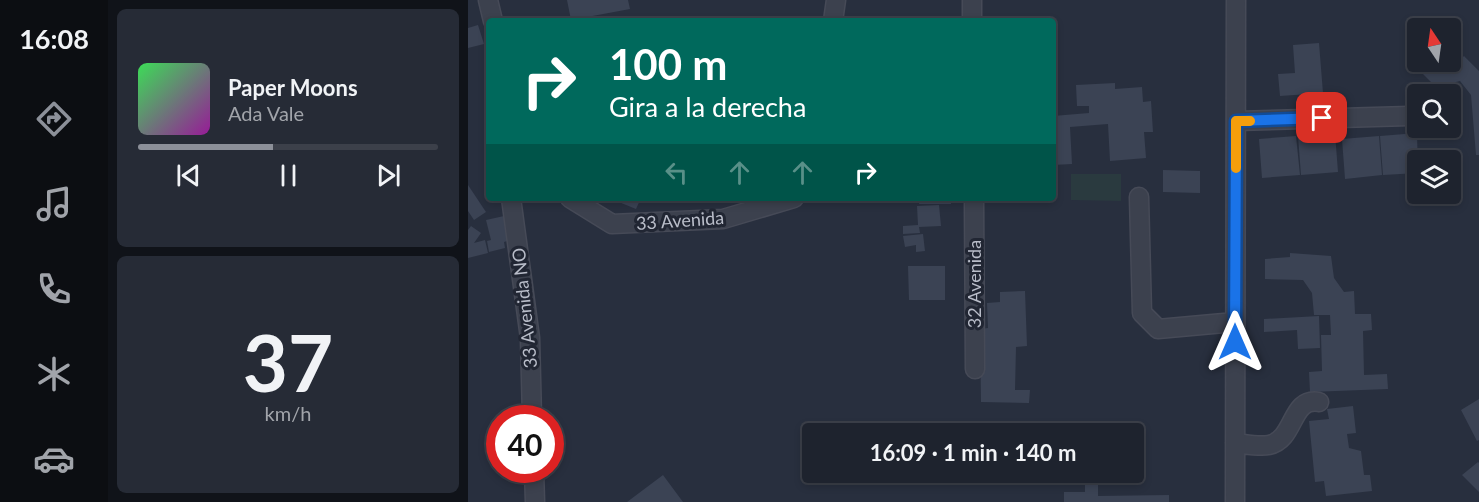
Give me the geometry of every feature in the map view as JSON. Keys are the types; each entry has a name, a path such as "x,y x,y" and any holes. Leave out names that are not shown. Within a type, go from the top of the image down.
{"street":[{"path":"488,0 492,18"},
{"path":"833,18 836,0"},
{"path":"972,0 972,18"},
{"path":"1235,502 1236,0"},
{"path":"1236,121 1407,116"},
{"path":"1139,197 1142,313 1158,329 1235,322"},
{"name":"33 Avenida NO","path":"511,201 530,338 532,405"},
{"name":"33 Avenida","path":"575,201 612,224 723,219 784,201"},
{"name":"32 Avenida","path":"974,201 975,369"},
{"path":"1235,443 1269,445 1284,437 1301,405 1310,401 1319,402"},
{"path":"534,483 535,502"}],"shaded area":[{"path":"1071,174 1121,174 1121,201 1071,200"}],"building":[{"path":"567,0 628,0 630,9 571,18"},
{"path":"478,25 484,44 468,48 468,28"},
{"path":"1319,43 1323,93 1280,96 1278,74 1295,73 1293,45"},
{"path":"1464,56 1479,71 1479,155 1476,155 1471,95 1460,81 1433,84 1423,74 1425,72 1461,72 1461,59"},
{"path":"1115,83 1115,89 1142,87 1143,102 1151,101 1153,132 1144,132 1146,158 1110,161 1108,124 1070,127 1072,164 1056,165 1056,116 1089,113 1089,106 1077,106 1076,85"},
{"path":"1335,133 1338,172 1301,175 1298,136"},
{"path":"1407,134 1407,138 1417,138 1417,150 1407,150 1407,174 1383,175 1380,136"},
{"path":"1296,136 1300,175 1262,178 1259,139"},
{"path":"1379,136 1382,175 1345,179 1342,139"},
{"path":"1163,170 1200,171 1200,193 1163,192"},
{"path":"468,185 486,212 474,220 468,211"},
{"path":"616,201 640,201 636,209"},
{"path":"920,201 951,201 951,204 919,204"},
{"path":"939,205 941,226 919,227 920,233 903,234 903,226 918,225 917,206"},
{"path":"504,216 510,240 504,242 505,248 489,252 487,241 491,240 486,220"},
{"path":"471,226 481,233 474,243 485,240 488,253 468,258 468,230"},
{"path":"923,234 925,251 916,252 916,245 905,247 903,236"},
{"path":"1290,253 1331,256 1334,278 1344,292 1354,291 1355,314 1371,314 1372,330 1363,331 1364,375 1387,374 1388,389 1310,392 1309,372 1322,371 1321,335 1331,335 1330,315 1314,315 1312,293 1303,280 1265,279 1265,259 1290,257"},
{"path":"908,266 945,266 945,300 909,300"},
{"path":"1025,291 1027,346 1016,347 1015,390 1030,390 1029,403 981,402 980,329 988,328 987,303 1000,302 1000,292"},
{"path":"1319,316 1320,348 1298,349 1297,330 1264,332 1264,319"},
{"path":"1479,399 1479,440 1477,441 1461,410"},
{"path":"1353,406 1356,433 1347,434 1349,448 1361,451 1364,475 1370,475 1372,491 1326,496 1324,481 1315,482 1309,421 1329,419 1327,409"},
{"path":"1479,463 1479,492 1462,475"},
{"path":"663,475 683,502 627,502"},
{"path":"1085,483 1098,483 1098,496 1169,495 1169,502 1064,502 1064,492 1085,492"}],"slow traffic":[{"path":"1236,168 1236,121 1250,121"}],"route":[{"path":"1235,342 1236,121 1322,118"}]}
